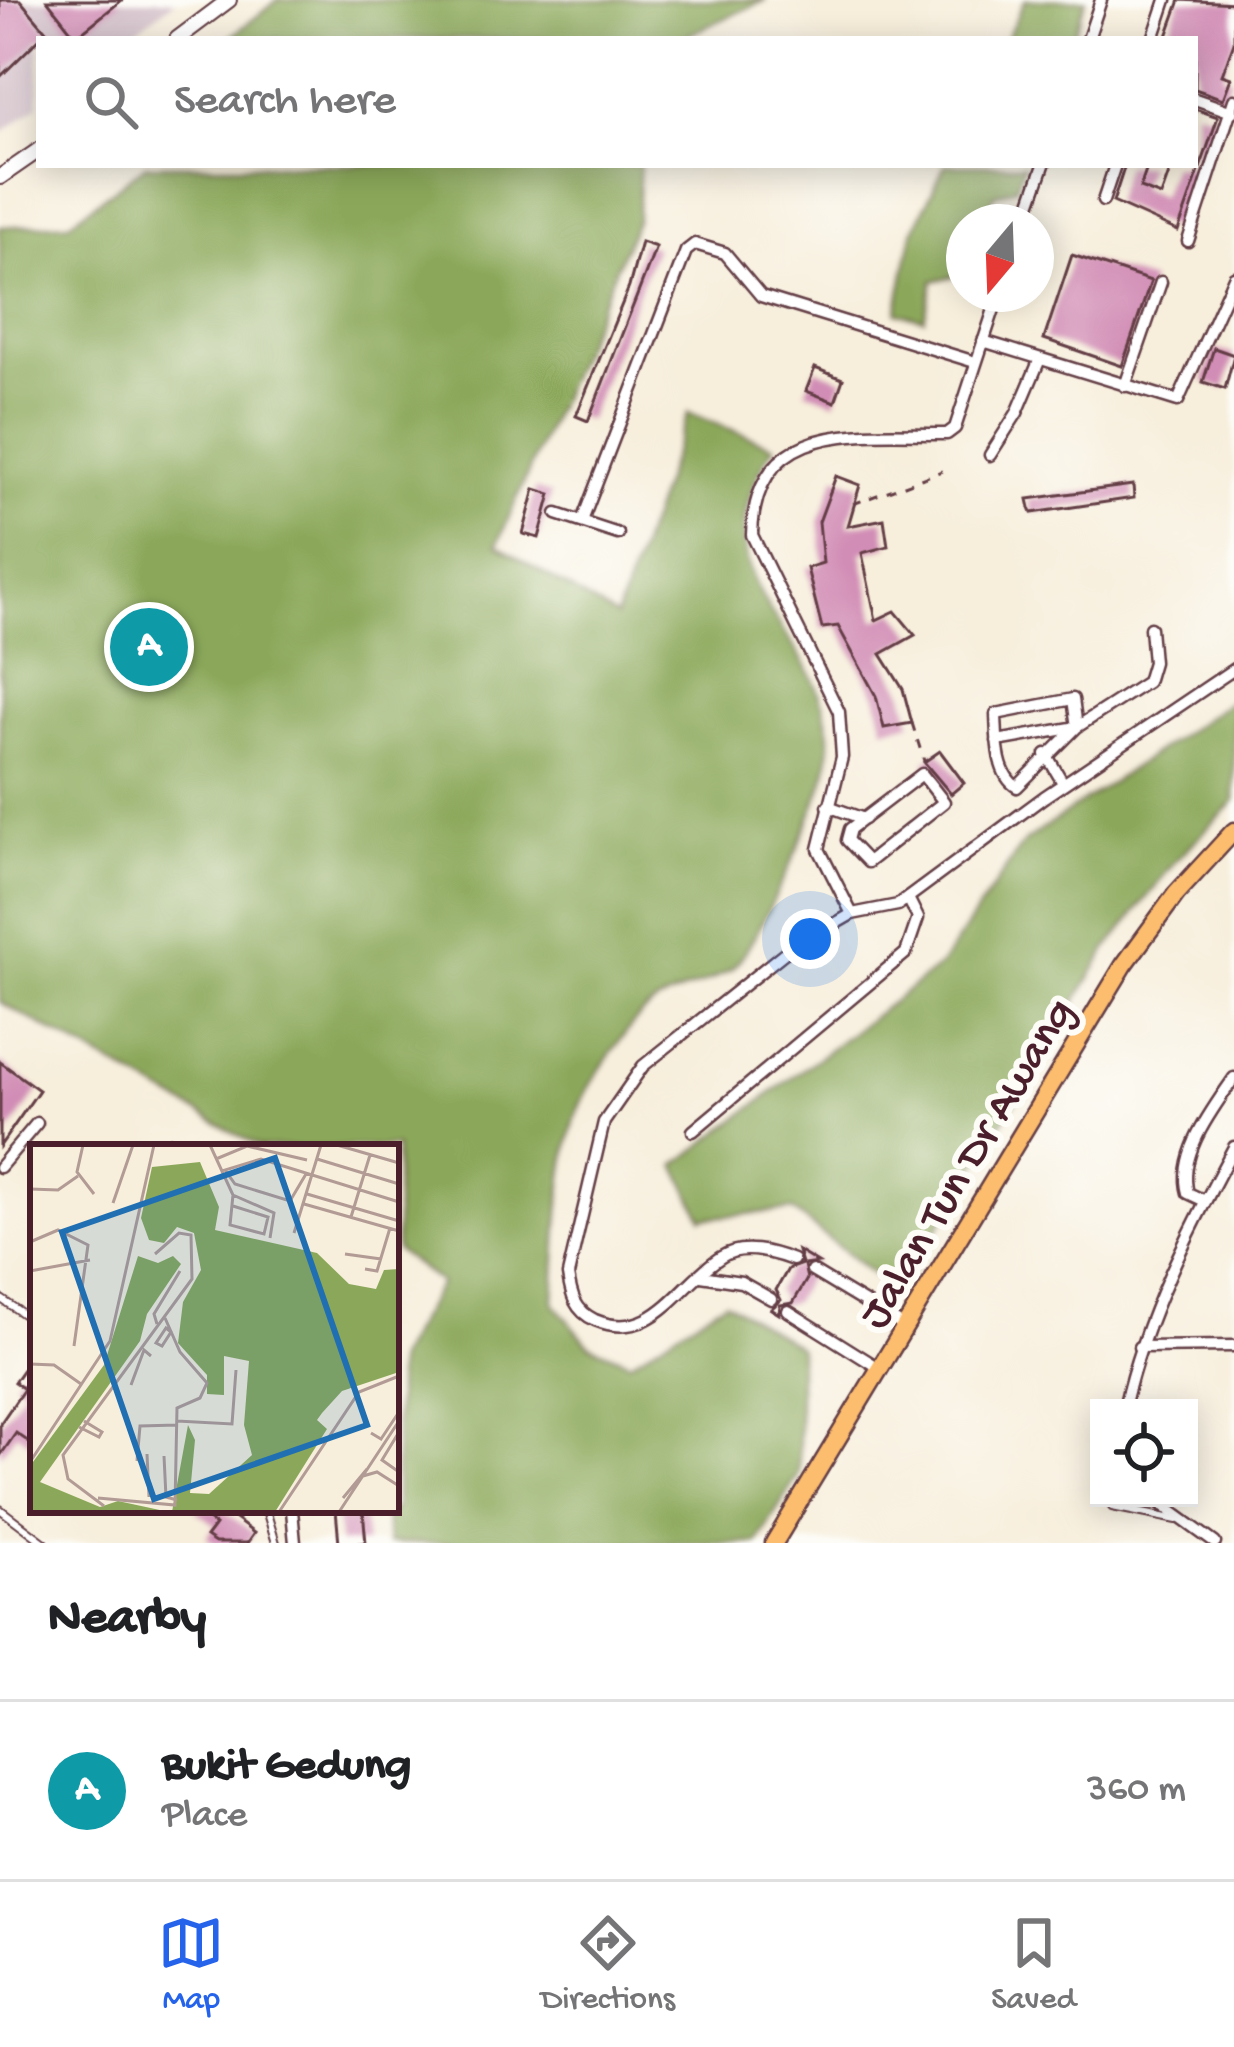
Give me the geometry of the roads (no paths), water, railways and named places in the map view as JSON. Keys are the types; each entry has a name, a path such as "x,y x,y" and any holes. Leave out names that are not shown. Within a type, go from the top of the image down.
{"main road":[{"name":"Jalan Tun Dr Awang","path":"774,1543 1124,965 1176,894 1234,831"}],"street":[{"path":"181,36 229,0"},
{"path":"1089,36 1101,0"},
{"path":"1155,36 1166,0"},
{"path":"1188,241 1233,106 1198,100"},
{"path":"0,177 36,152"},
{"path":"1030,204 1043,168"},
{"path":"1103,201 1114,168"},
{"path":"581,521 686,251 695,244 725,253 761,296 975,362"},
{"path":"983,341 1170,401 1183,398 1234,277"},
{"path":"1125,386 1161,282"},
{"path":"852,914 819,849 842,757 839,712 752,535 753,505 776,463 817,437 947,434 959,417 993,312"},
{"path":"990,455 1017,413 1040,359"},
{"path":"557,514 618,534"},
{"path":"1077,727 1073,699 996,714 1007,782 1017,787 1077,727 1147,682 1153,662 1150,628"},
{"path":"793,1260 746,1250 723,1255 633,1326 586,1316 572,1299 568,1275 604,1122 643,1066 714,1004 852,914 908,898 1043,797 1234,669"},
{"path":"997,741 1077,727"},
{"path":"1046,754 1064,783"},
{"path":"922,774 944,802 868,862 847,840 864,819 922,774"},
{"path":"1028,775 1043,797"},
{"path":"828,806 864,819"},
{"path":"693,1131 906,953 918,918 908,898"},
{"path":"1205,1201 1188,1193 1183,1176 1209,1115 1234,1078"},
{"path":"0,1167 37,1123"},
{"path":"1126,1399 1139,1347 1234,1148"},
{"path":"812,1271 905,1327"},
{"path":"701,1276 741,1282 770,1299"},
{"path":"788,1311 879,1369"},
{"path":"1139,1347 1234,1346"},
{"path":"1163,1507 1215,1543"},
{"path":"292,1513 296,1543"}],"lane":[{"path":"0,1298 30,1319"},
{"path":"1112,1507 1177,1520"},
{"path":"0,1509 45,1543"},
{"path":"267,1513 275,1543"}],"place":[{"name":"Bukit Gedung","path":"149,647"}]}
